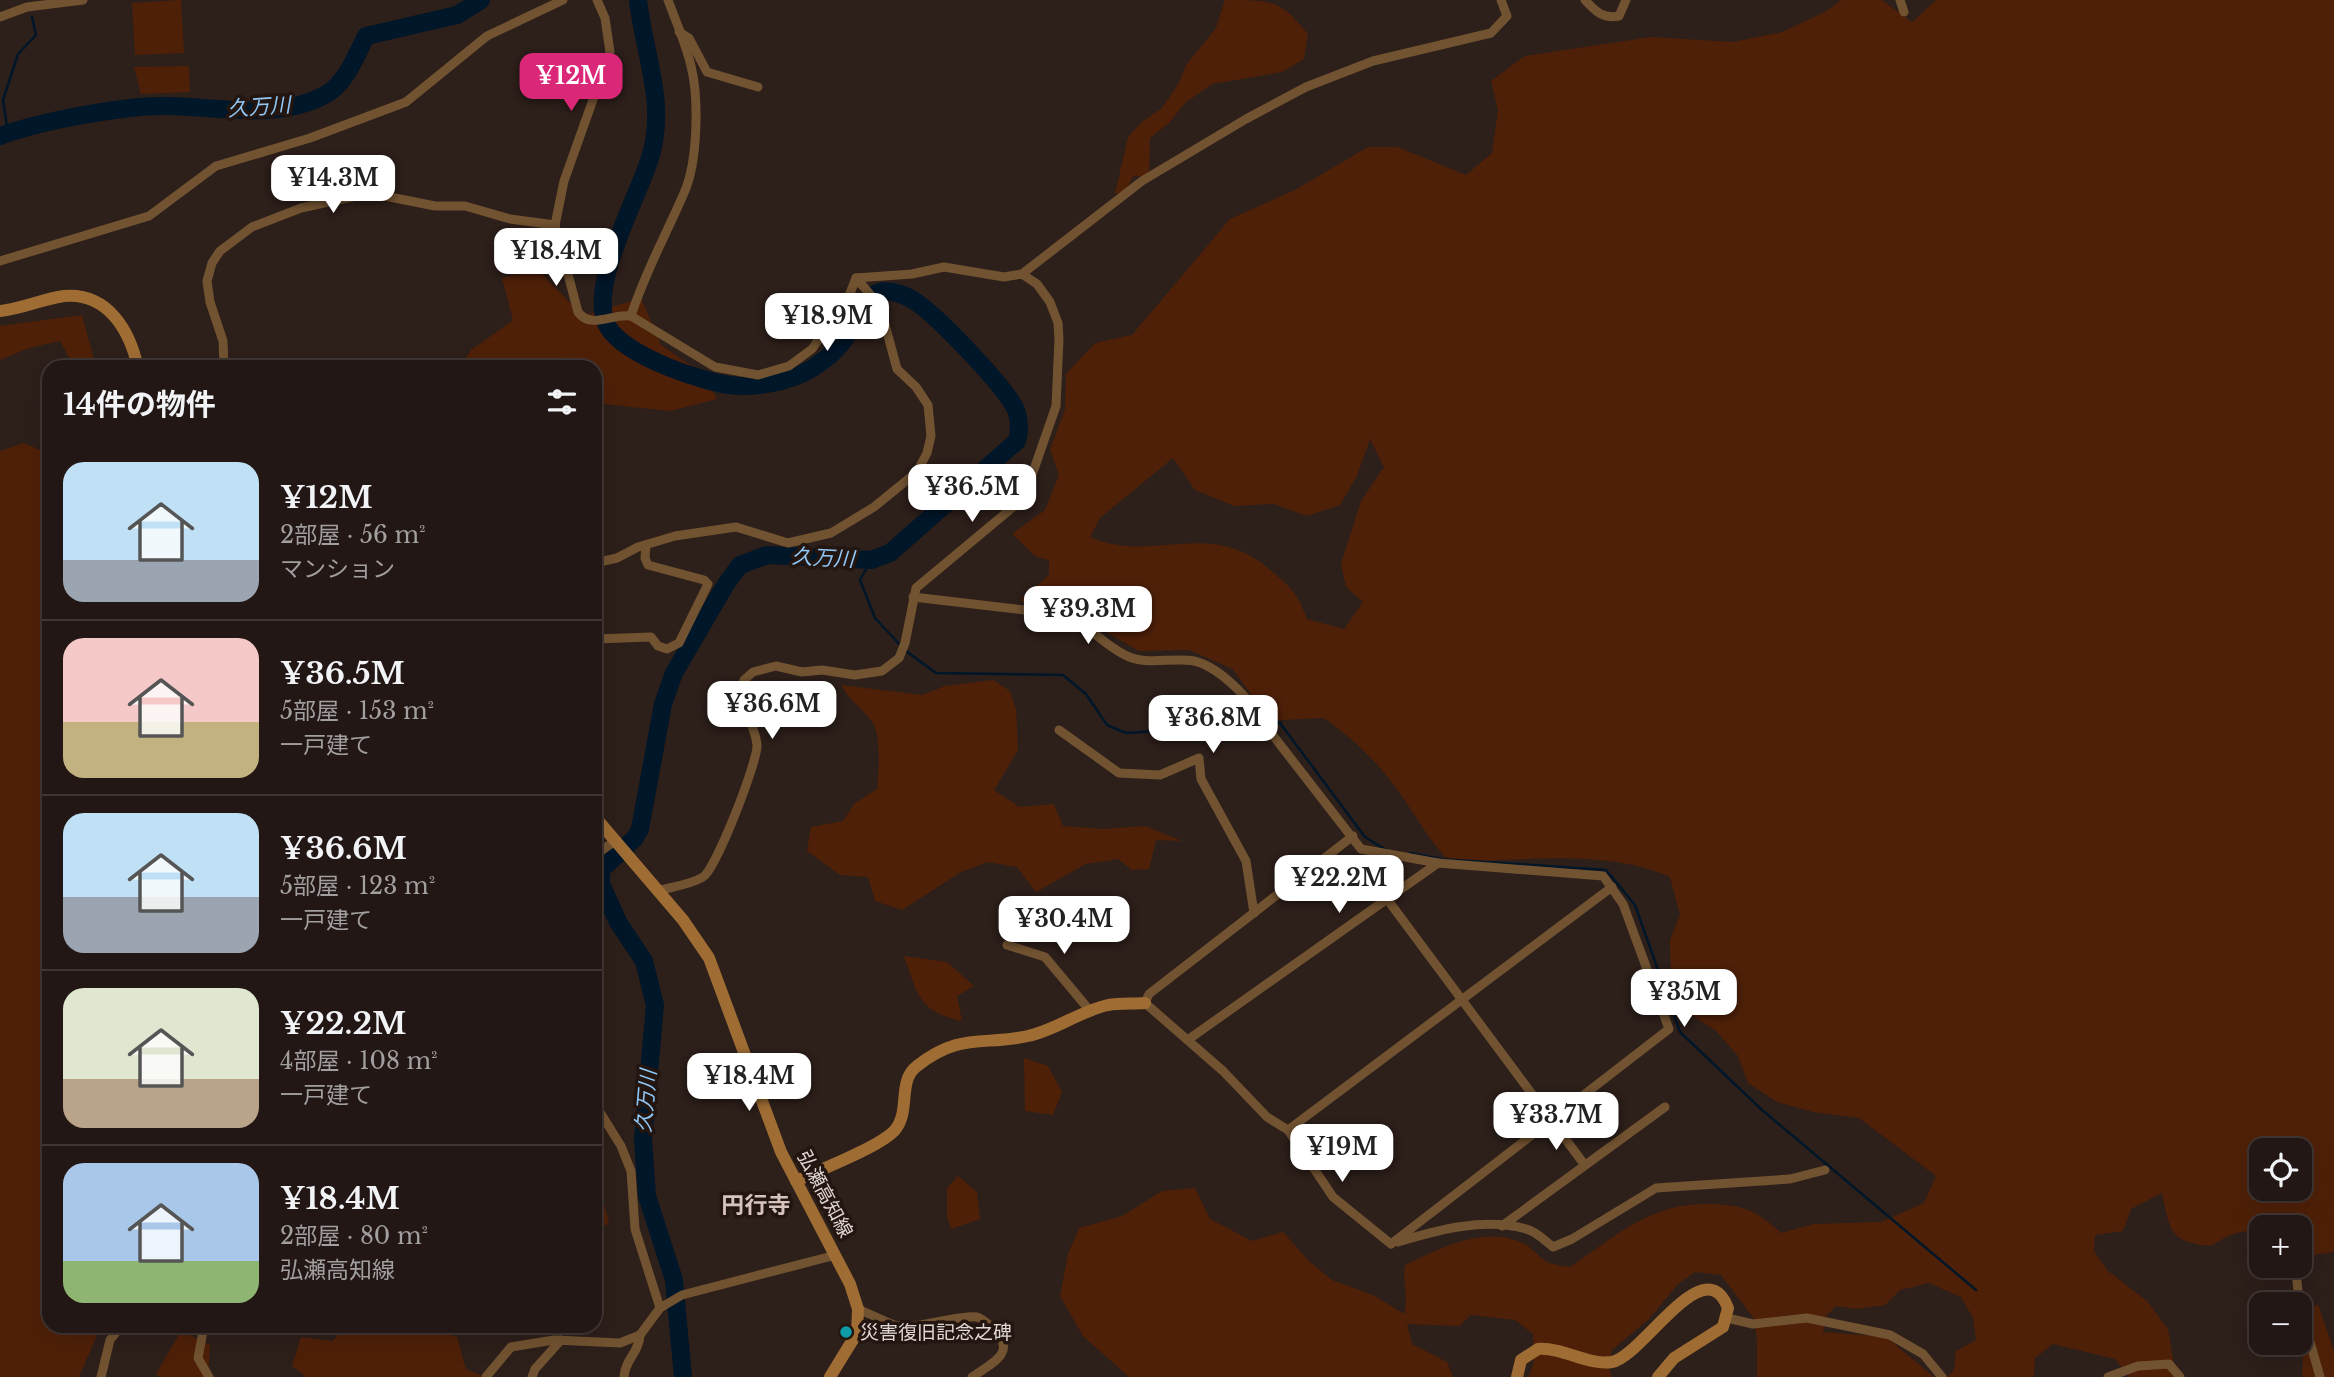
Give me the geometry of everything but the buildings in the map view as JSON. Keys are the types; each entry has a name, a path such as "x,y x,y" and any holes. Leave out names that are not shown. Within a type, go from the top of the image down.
{"main road":[{"path":"0,311 65,296 96,303 121,321 136,360"},
{"name":"弘瀬高知線","path":"602,826 699,942 719,977 761,1098 796,1181 836,1255 858,1309"},
{"path":"796,1181 881,1140 896,1129 904,1110 906,1080 914,1067 942,1050 971,1040 1028,1036 1108,1005 1145,1003"},
{"path":"1517,1377 1521,1360 1538,1349 1600,1362 1615,1361 1642,1342 1687,1297 1703,1289 1717,1292 1724,1300 1727,1318 1723,1326 1674,1358 1658,1377"},
{"path":"830,1377 857,1333 858,1309"}],"street":[{"path":"0,17 27,7 83,0"},
{"path":"0,261 149,216 216,166 310,138 406,102 487,36 563,0"},
{"path":"597,0 605,18 610,52 564,181 555,225 569,270 572,298 583,318 592,322 620,314 631,316 715,367 758,375 789,366 812,349 849,296 856,278"},
{"path":"631,316 644,277 685,192 693,161 695,120 692,67 668,0"},
{"path":"856,278 912,274 944,267 1003,277 1022,274 1142,181 1193,148 1306,87 1373,61 1491,33 1507,16 1501,0"},
{"path":"1585,0 1602,16 1609,18 1619,16 1626,0"},
{"path":"1900,0 1904,12"},
{"path":"680,32 689,38 707,72 758,87"},
{"path":"224,360 223,341 209,302 207,281 212,263 220,251 252,228 301,208 370,193 435,206 465,206 510,219 555,225"},
{"path":"657,891 702,878 712,869 727,835 758,750 755,732 741,703 744,680 753,672 776,666 802,672 882,671 899,658 905,643 916,589 1024,498 1056,406 1058,323 1050,302 1037,284 1022,274"},
{"path":"602,561 675,536 736,527 788,543 831,533 874,507 917,472 928,453 931,436 928,405 916,387 897,369 880,306 856,278"},
{"path":"602,639 652,637 659,646 676,648 708,589 704,580 648,565 645,558 646,545"},
{"path":"913,597 1068,615 1084,623 1124,655 1135,659 1194,661 1206,666 1260,713 1268,729 1362,849 1438,863 1603,876 1612,887 1623,904 1669,1029 1391,1244"},
{"path":"1059,730 1119,773 1160,775 1199,758 1201,779 1246,861 1254,913"},
{"path":"1353,836 1149,994 1145,1003 1189,1039 1267,1116 1288,1130 1333,1197 1391,1244"},
{"path":"602,850 615,842"},
{"path":"1189,1039 1438,863"},
{"path":"1288,1130 1612,887"},
{"path":"1387,899 1584,1164"},
{"path":"1007,945 1045,957 1091,1012"},
{"path":"1502,1226 1665,1107"},
{"path":"602,1115 621,1146 631,1171 635,1229 660,1308"},
{"path":"1391,1244 1467,1224 1525,1228 1553,1247 1572,1239 1656,1188 1790,1179 1825,1170"},
{"path":"486,1377 511,1347 532,1341 620,1343 640,1335 660,1308 682,1295 836,1255"},
{"path":"2297,1278 2299,1303 2320,1377"},
{"path":"858,1309 905,1327 977,1317 989,1324 1005,1340 1006,1346 1000,1356 972,1377"},
{"path":"1727,1318 1753,1324 1807,1318 1889,1335 1923,1354 1942,1377"},
{"path":"101,1377 110,1340 116,1333"},
{"path":"203,1333 198,1357 209,1377"},
{"path":"624,1377 625,1365 640,1348 640,1335"},
{"path":"532,1377 534,1369 561,1340"},
{"path":"2108,1377 2154,1364 2169,1364 2180,1377"}],"shaded area":[{"path":"181,0 184,53 135,55 132,3"},
{"path":"1225,0 1265,2 1282,8 1308,34 1304,59 1282,72 1212,84 1185,103 1169,123 1150,138 1149,179 1134,175 1125,191 1115,194 1128,137 1142,122 1162,108 1179,83 1186,65 1216,28"},
{"path":"1841,0 1882,0 1912,22 1936,0 2334,0 2334,1252 2312,1255 2312,1215 2249,1215 2249,1232 2229,1236 2211,1246 2187,1241 2179,1237 2170,1225 2162,1193 2131,1209 2123,1231 2095,1235 2094,1251 2108,1271 2147,1301 2168,1329 2176,1377 2130,1377 2115,1359 2053,1344 2035,1358 2034,1377 1947,1377 1954,1370 1956,1351 1976,1340 1973,1318 1961,1297 1929,1283 1900,1290 1885,1305 1856,1309 1836,1306 1826,1316 1823,1332 1886,1337 1934,1377 1757,1377 1757,1338 1753,1317 1721,1275 1695,1272 1678,1284 1649,1319 1612,1350 1609,1370 1612,1377 1529,1377 1534,1361 1533,1334 1515,1320 1471,1315 1459,1326 1407,1324 1412,1344 1447,1362 1453,1377 1129,1377 1083,1336 1060,1296 1068,1254 1079,1228 1122,1216 1162,1191 1195,1188 1210,1219 1252,1241 1283,1232 1309,1261 1332,1280 1373,1295 1404,1314 1405,1265 1463,1241 1493,1236 1508,1238 1527,1245 1549,1263 1570,1267 1635,1223 1651,1215 1688,1205 1709,1204 1749,1210 1781,1233 1814,1224 1881,1222 1924,1203 1936,1176 1859,1118 1813,1112 1777,1102 1748,1083 1738,1056 1715,1030 1691,1015 1671,982 1670,940 1680,915 1670,877 1645,868 1590,859 1450,862 1382,770 1354,742 1324,718 1279,720 1255,700 1233,669 1189,650 1139,651 1068,610 1020,601 1049,575 1049,560 1036,557 1012,534 1045,510 1059,475 1050,450 1065,409 1066,374 1095,343 1132,335 1230,219 1295,190 1368,147 1397,147 1466,175 1492,153 1498,110 1491,81 1525,56 1651,37 1732,42 1782,32 1825,12","holes":["1370,439 1384,467 1361,501 1341,564 1346,587 1363,602 1344,629 1307,619 1296,596 1269,569 1246,554 1224,546 1202,543 1136,546 1113,544 1090,537 1100,518 1173,458 1195,490 1234,506 1274,504 1307,516 1340,505 1357,476"]},
{"path":"189,66 190,92 141,94 134,67"},
{"path":"537,269 583,316 641,298 661,345 703,374 717,399 670,411 602,404 602,360 464,360 471,350 513,320 502,278"},
{"path":"82,315 94,360 70,360 60,341 29,348 0,360 0,326"},
{"path":"24,443 42,451 42,1333 98,1333 79,1377 0,1377 0,451"},
{"path":"993,680 1010,691 1016,709 1018,750 994,790 1019,807 1054,804 1063,826 1103,829 1145,826 1182,841 1156,840 1149,869 1132,870 1118,859 1086,864 1036,892 1017,867 988,862 961,872 902,910 875,901 868,877 840,875 807,851 811,827 843,821 854,804 877,789 879,755 876,729 841,685 922,695 945,686"},
{"path":"904,956 947,962 974,986 957,996 962,1021 928,1006 912,981"},
{"path":"1024,1058 1048,1066 1062,1092 1053,1115 1025,1111"},
{"path":"958,1176 977,1192 980,1219 951,1229 947,1216 947,1188"},
{"path":"602,1194 609,1223 602,1228"},
{"path":"2318,1304 2334,1351 2334,1377 2302,1377 2303,1355 2312,1355 2312,1308"},
{"path":"180,1333 210,1345 208,1377 159,1377 156,1374"},
{"path":"339,1333 443,1333 457,1337 466,1369 485,1377 306,1377 292,1366 301,1337 333,1341"}],"waterway":[{"name":"久万川","path":"0,136 60,120 130,108 169,106 267,110 305,103 323,96 338,85 349,70 366,36 457,15 481,0"},
{"name":"久万川","path":"602,869 635,838 640,829 663,704 674,673 740,565 767,555 871,560 890,553 1017,441 1019,433 1016,410 999,385 926,310 913,300 894,292 884,291 873,295 863,305 844,340 823,361 792,378 761,385 740,386 688,375 649,358 617,338 608,327 603,311 603,291 616,245 649,161 656,120 653,80 638,0"},
{"path":"8,133 3,100 18,54 36,35 32,17"},
{"path":"871,560 860,580 875,618 901,646"},
{"path":"906,651 936,673 1063,675 1086,694 1107,725 1126,733 1158,731 1221,711 1258,718"},
{"path":"1265,720 1280,723 1365,837 1386,850"},
{"path":"1410,853 1441,859 1606,870 1635,905 1680,1032 1762,1110 1976,1290"},
{"name":"久万川","path":"602,886 618,922 644,961 655,1005 643,1139 647,1196 674,1280 683,1377"}],"place":[{"name":"災害復旧記念之碑","path":"846,1332"}],"district":[{"name":"円行寺","path":"756,1205"}]}
